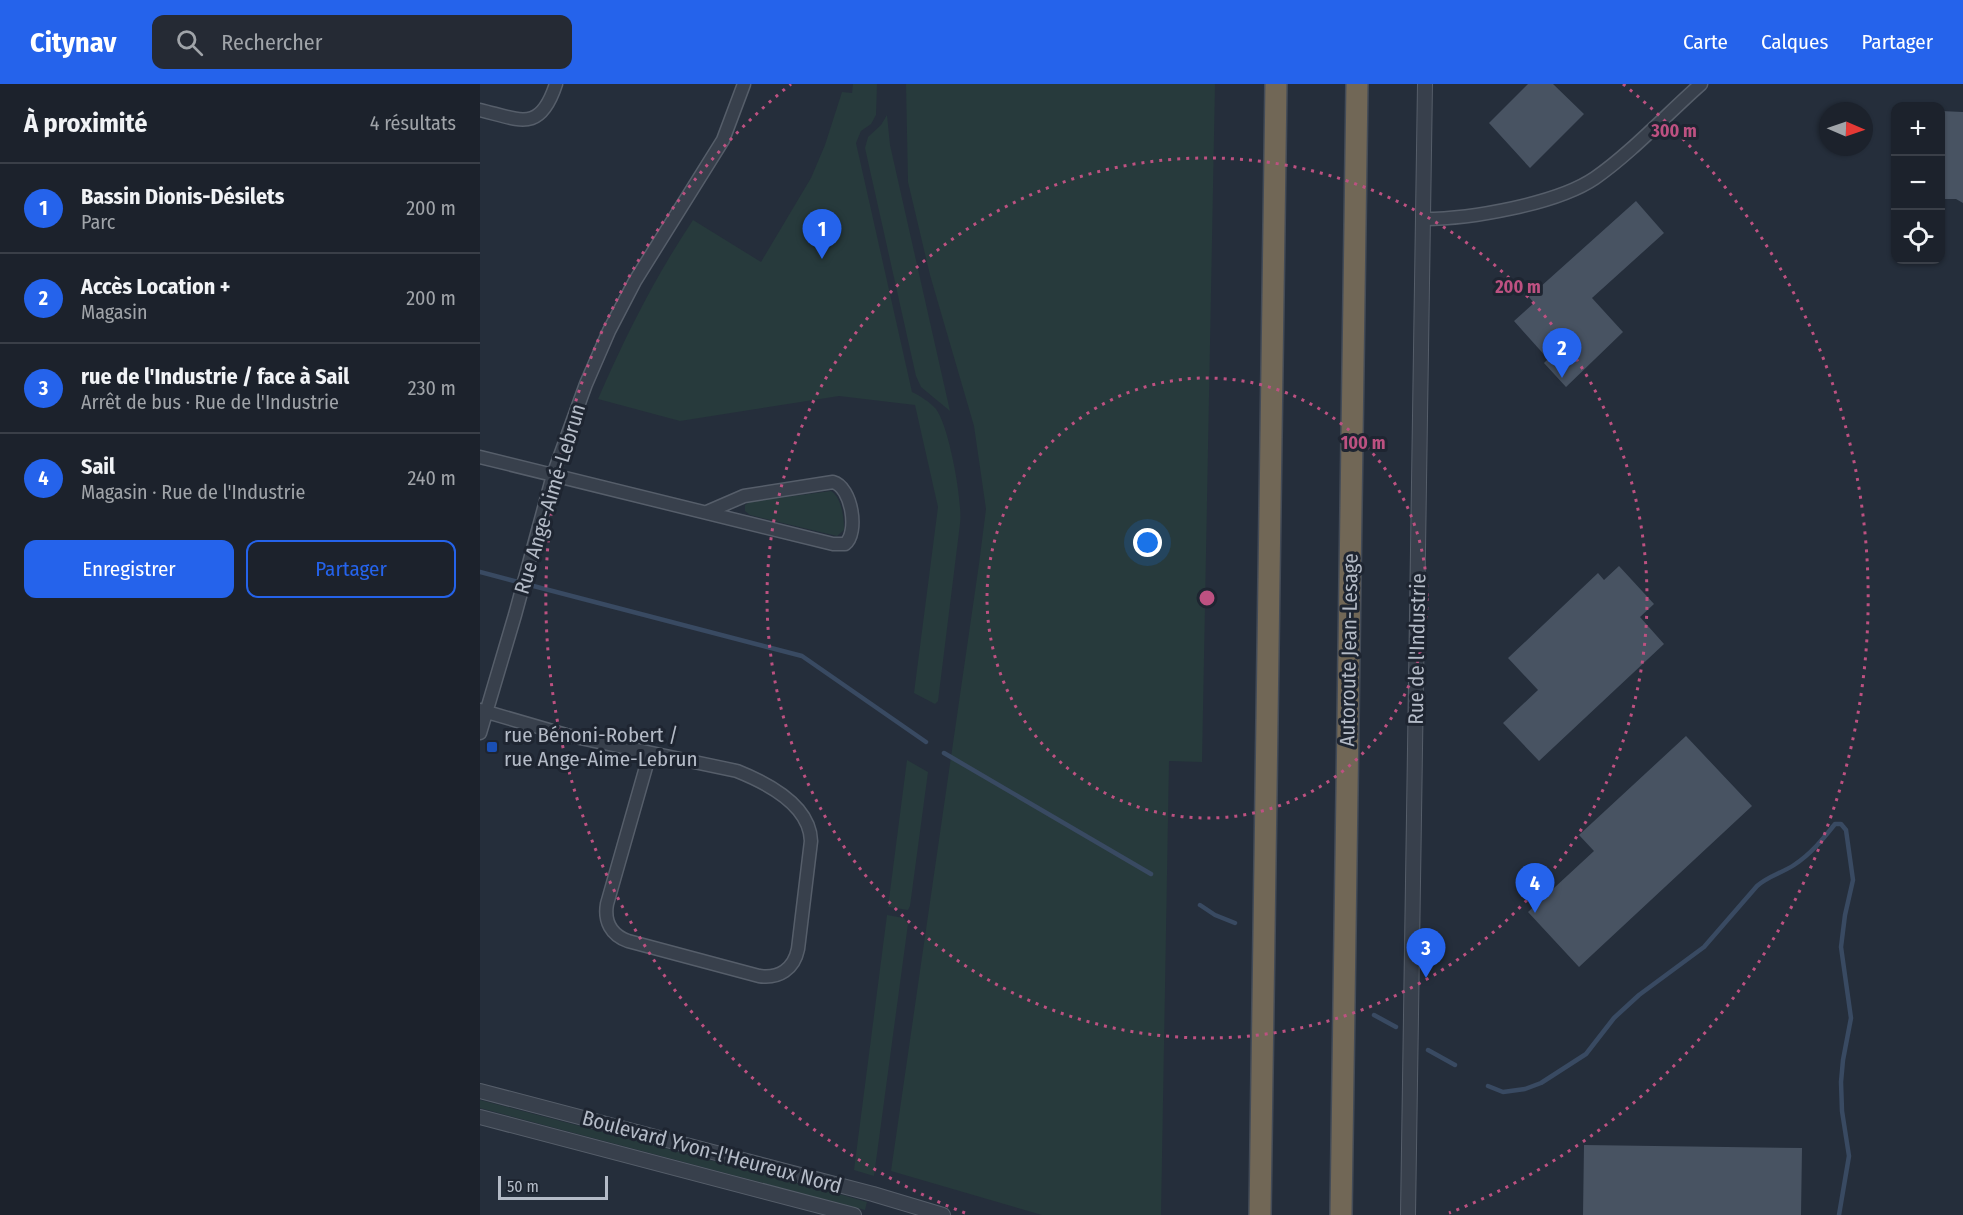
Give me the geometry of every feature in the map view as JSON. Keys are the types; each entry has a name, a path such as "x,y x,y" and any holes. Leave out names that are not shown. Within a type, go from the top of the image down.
{"highway":[{"path":"1260,1215 1276,84"},
{"name":"Autoroute Jean-Lesage","path":"1341,1215 1358,84"}],"street":[{"path":"480,110 516,119 531,119 546,109 556,84"},
{"name":"Rue Ange-Aimé-Lebrun","path":"480,733 483,711 515,615 553,475 572,418 609,331 648,259 719,147 735,112 744,84"},
{"name":"Rue de l'Industrie","path":"1408,1215 1425,84"},
{"path":"1424,219 1448,218 1514,207 1573,190 1604,172 1701,84"},
{"path":"480,457 839,545 848,542 852,535 847,493 843,487 833,482 744,496 707,512"},
{"path":"483,711 566,735 722,767 748,776 794,804 805,818 810,829 811,841 798,949 793,963 782,973 768,977 747,973 623,939 610,927 606,918 607,904 650,753"},
{"name":"Boulevard Yvon-l'Heureux Nord","path":"480,1090 873,1194 943,1215"},
{"name":"Boulevard Yvon-l'Heureux Nord","path":"480,1117 854,1215"}],"shaded area":[{"path":"853,84 877,84 876,115 871,124 861,131 856,143 912,392 931,404 941,418 957,482 960,524 938,701 935,704 914,693 938,507 915,405 839,396 680,421 598,399 641,308 693,220 761,262 811,178 825,145 842,92 852,93"},
{"path":"906,84 1215,84 1202,762 1169,761 1161,1215 1042,1215 891,1171 986,509 974,426 930,275 908,182"},
{"path":"887,115 890,145 950,411 921,387 916,376 865,148 868,137 881,125"},
{"path":"831,491 838,498 843,514 844,530 837,536 750,515 745,511 745,505 750,502"},
{"path":"907,760 928,772 908,910 888,907"},
{"path":"887,915 904,918 908,924 874,1176 854,1170"},
{"path":"480,1100 867,1202 865,1210 480,1108"}],"building":[{"path":"1528,84 1553,84 1584,114 1530,168 1489,123"},
{"path":"1945,111 1963,112 1963,203 1956,199 1945,199"},
{"path":"1636,201 1664,233 1592,298 1623,332 1566,387 1544,363 1548,359 1514,321 1534,303 1529,297"},
{"path":"1619,566 1654,604 1640,617 1664,644 1539,761 1503,723 1538,690 1508,658 1598,573 1604,580"},
{"path":"1686,736 1752,806 1579,967 1528,912 1594,851 1579,835"},
{"path":"1584,1145 1802,1148 1801,1215 1583,1215"}],"waterway":[{"path":"480,572 802,656 926,742"},
{"path":"944,753 1151,874"},
{"path":"1488,1086 1503,1092 1525,1089 1541,1083 1586,1054 1614,1018 1639,995 1704,947 1757,886 1800,861 1835,824 1841,824 1846,830 1853,880 1841,947 1851,1018 1841,1082 1842,1111 1849,1156 1839,1215"},
{"path":"1200,905 1215,915 1235,923"},
{"path":"1374,1015 1396,1027"},
{"path":"1428,1050 1455,1065"}],"place":[{"name":"Bassin Dionis-Désilets","path":"822,259"},
{"name":"Accès Location +","path":"1562,378"},
{"name":"rue Bénoni-Robert / rue Ange-Aime-Lebrun","path":"492,747"},
{"name":"Sail","path":"1535,913"},
{"name":"rue de l'Industrie / face à Sail","path":"1426,978"}]}
